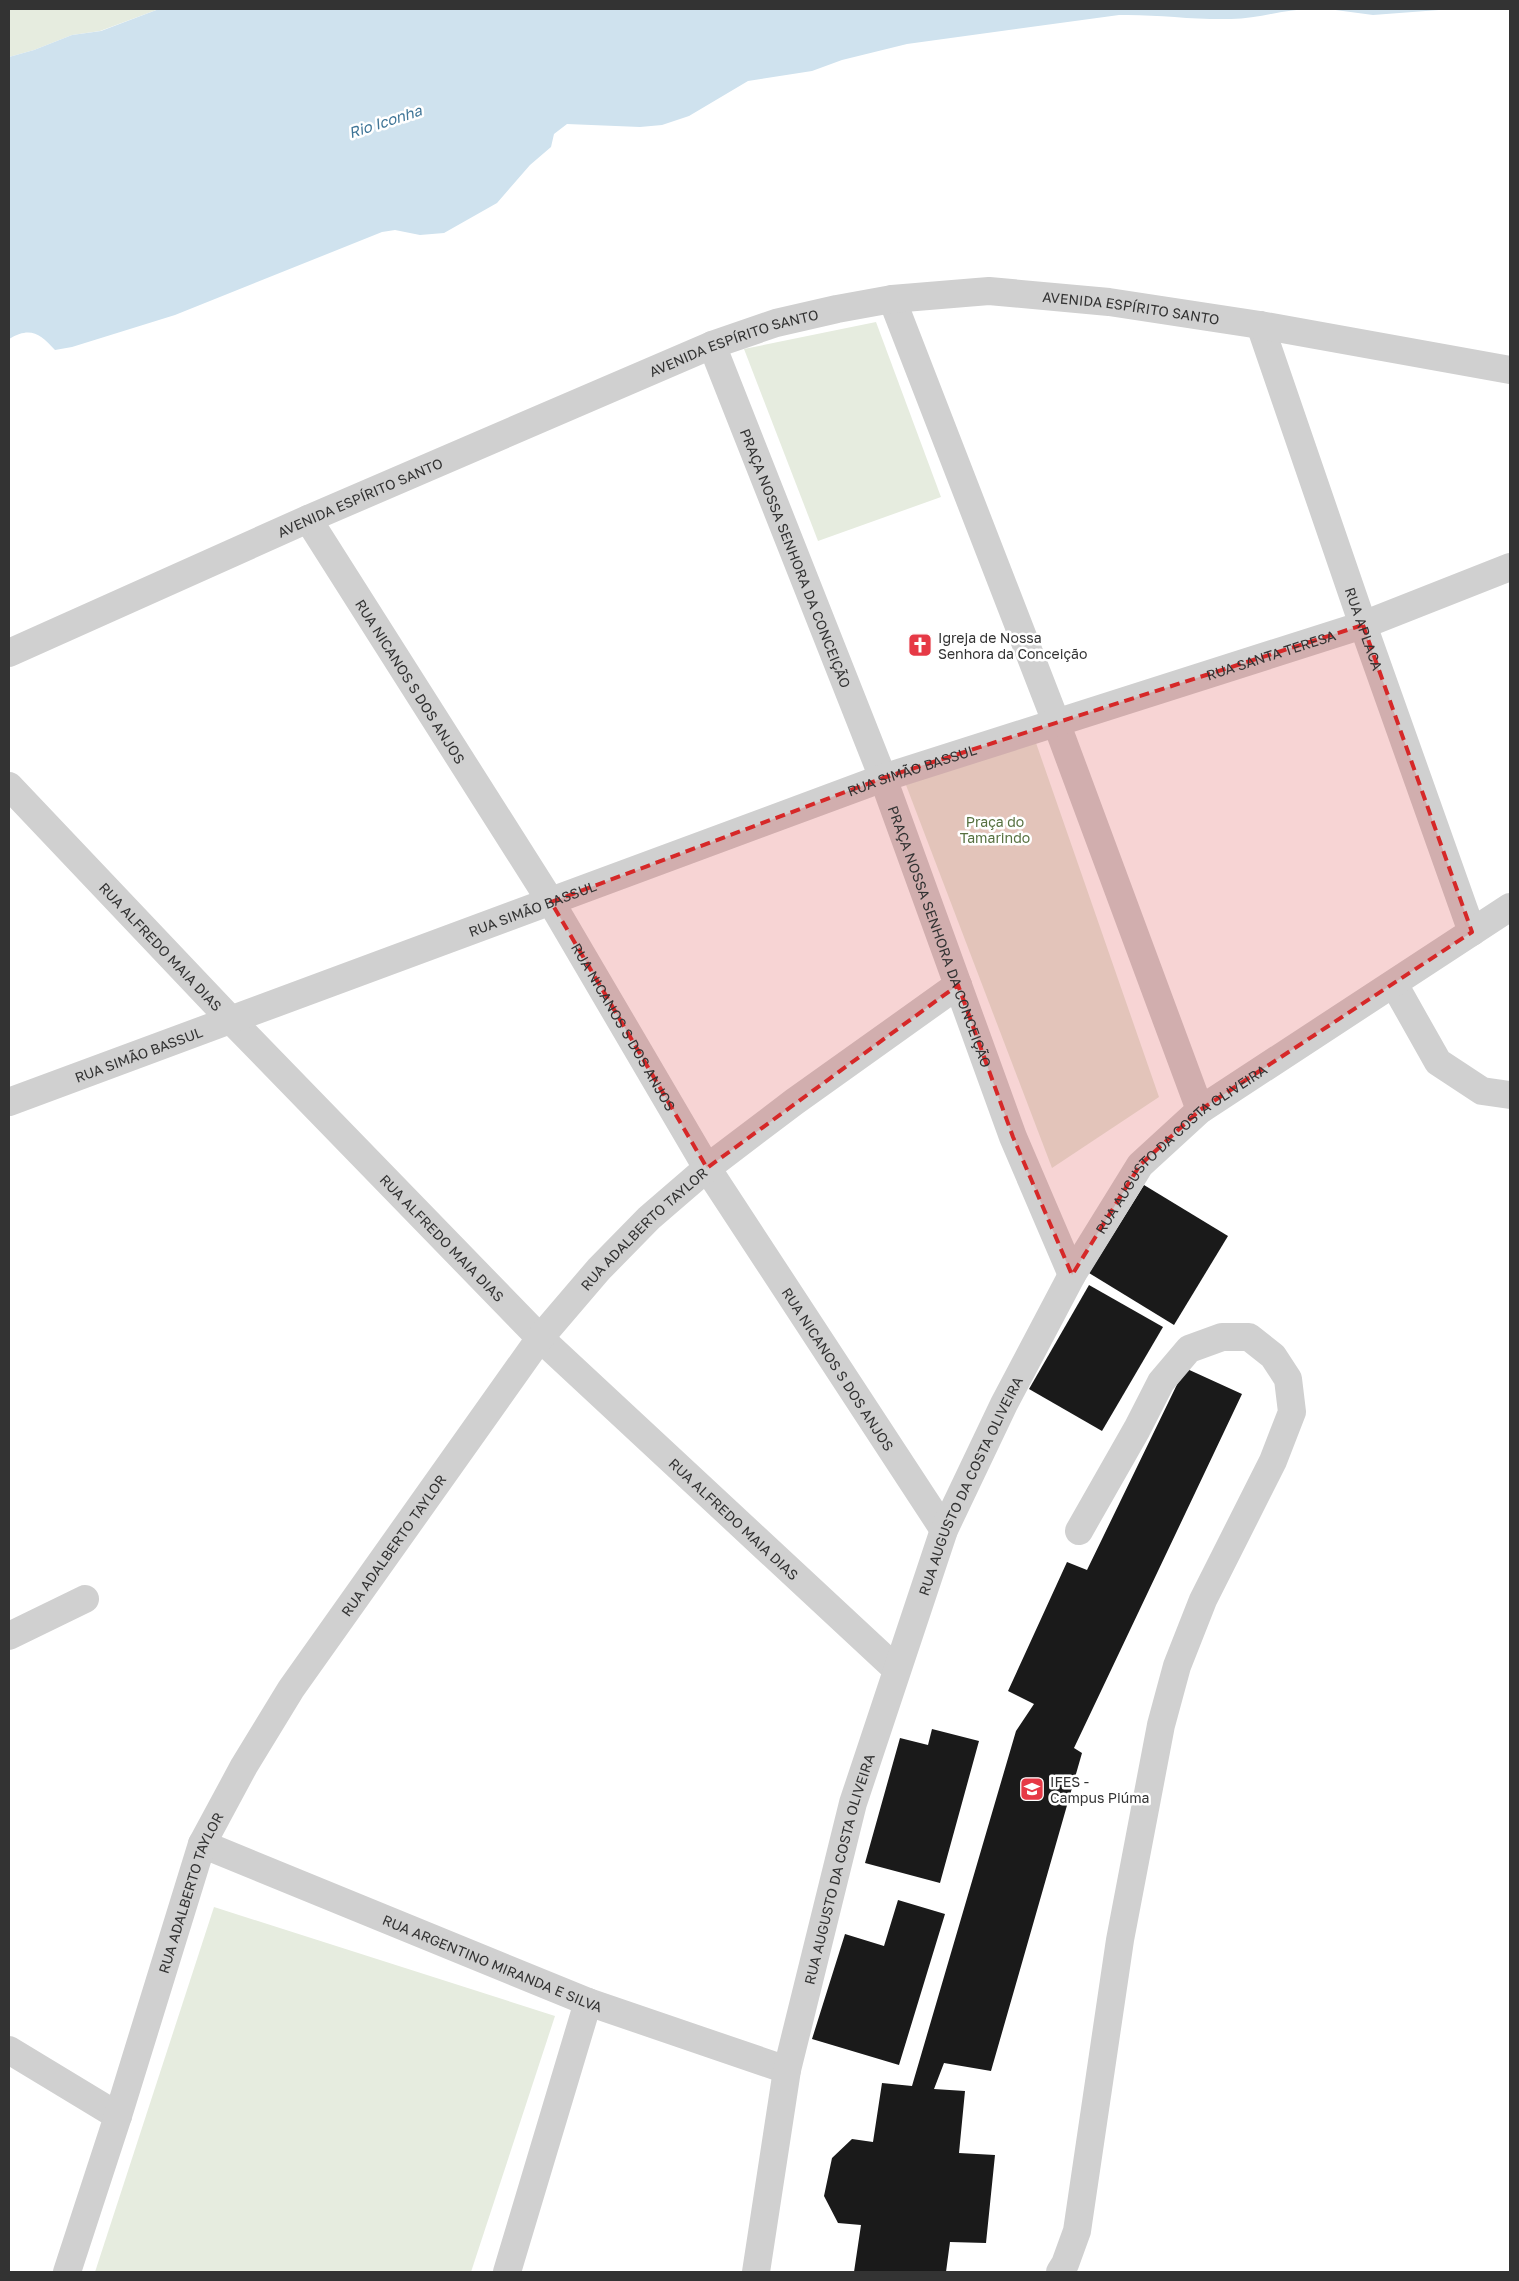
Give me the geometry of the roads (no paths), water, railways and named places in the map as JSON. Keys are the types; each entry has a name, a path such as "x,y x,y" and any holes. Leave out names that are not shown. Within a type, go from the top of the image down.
{"street":[{"name":"AVENIDA ESPÍRITO SANTO","path":"9,653 308,519 712,345 776,323 837,309 892,299 989,292 1109,302 1260,325 1510,370"},
{"path":"892,299 1056,722 1200,1110"},
{"name":"RUA APLACA","path":"1260,325 1363,625 1472,932"},
{"name":"PRAÇA NOSSA SENHORA DA CONCEIÇÃO","path":"712,345 883,778 1013,1137 1072,1275"},
{"name":"RUA NICANOS S DOS ANJOS","path":"308,519 551,902 707,1168 944,1530"},
{"name":"RUA SANTA TERESA","path":"1056,722 1363,625 1510,567"},
{"name":"RUA SIMÃO BASSUL","path":"9,1102 883,778 1056,722"},
{"name":"RUA ALFREDO MAIA DIAS","path":"9,786 231,1020 540,1338 896,1669"},
{"name":"RUA AUGUSTO DA COSTA OLIVEIRA","path":"756,2272 787,2070 853,1803 896,1669 944,1530 1004,1404 1072,1275 1140,1165 1200,1110 1510,907"},
{"name":"RUA ADALBERTO TAYLOR","path":"67,2272 118,2116 202,1844 244,1766 291,1689 540,1338 618,1250 649,1218 707,1168 794,1102 958,984"},
{"path":"1394,984 1438,1062 1482,1092 1510,1095"},
{"path":"1060,2272 1066,2264 1077,2231 1120,1940 1161,1725 1177,1666 1202,1600 1272,1461 1292,1412 1288,1379 1273,1356 1249,1337 1222,1336 1189,1349 1161,1382 1137,1429 1079,1531"},
{"path":"9,1636 85,1599"},
{"name":"RUA ARGENTINO MIRANDA E SILVA","path":"202,1844 588,2002 787,2070"},
{"path":"507,2272 588,2002"},
{"path":"9,2050 118,2116"}],"water":[{"name":"Rio Iconha","path":"159,9 1311,9 1231,19 1119,15 907,44 842,60 812,71 748,81 689,116 662,125 640,127 567,124 554,134 551,147 530,165 497,203 444,233 420,235 395,230 382,232 175,315 72,347 55,350 40,336 29,333 23,333 9,339 9,57 34,50 72,35 101,31"},
{"path":"1328,9 1452,9 1373,15"}],"place":[{"name":"Igreja de Nossa Senhora da Conceição","path":"920,645"},
{"name":"IFES - Campus Piúma","path":"1032,1789"}],"park label":[{"name":"Praça do Tamarindo","path":"995,830"}]}
